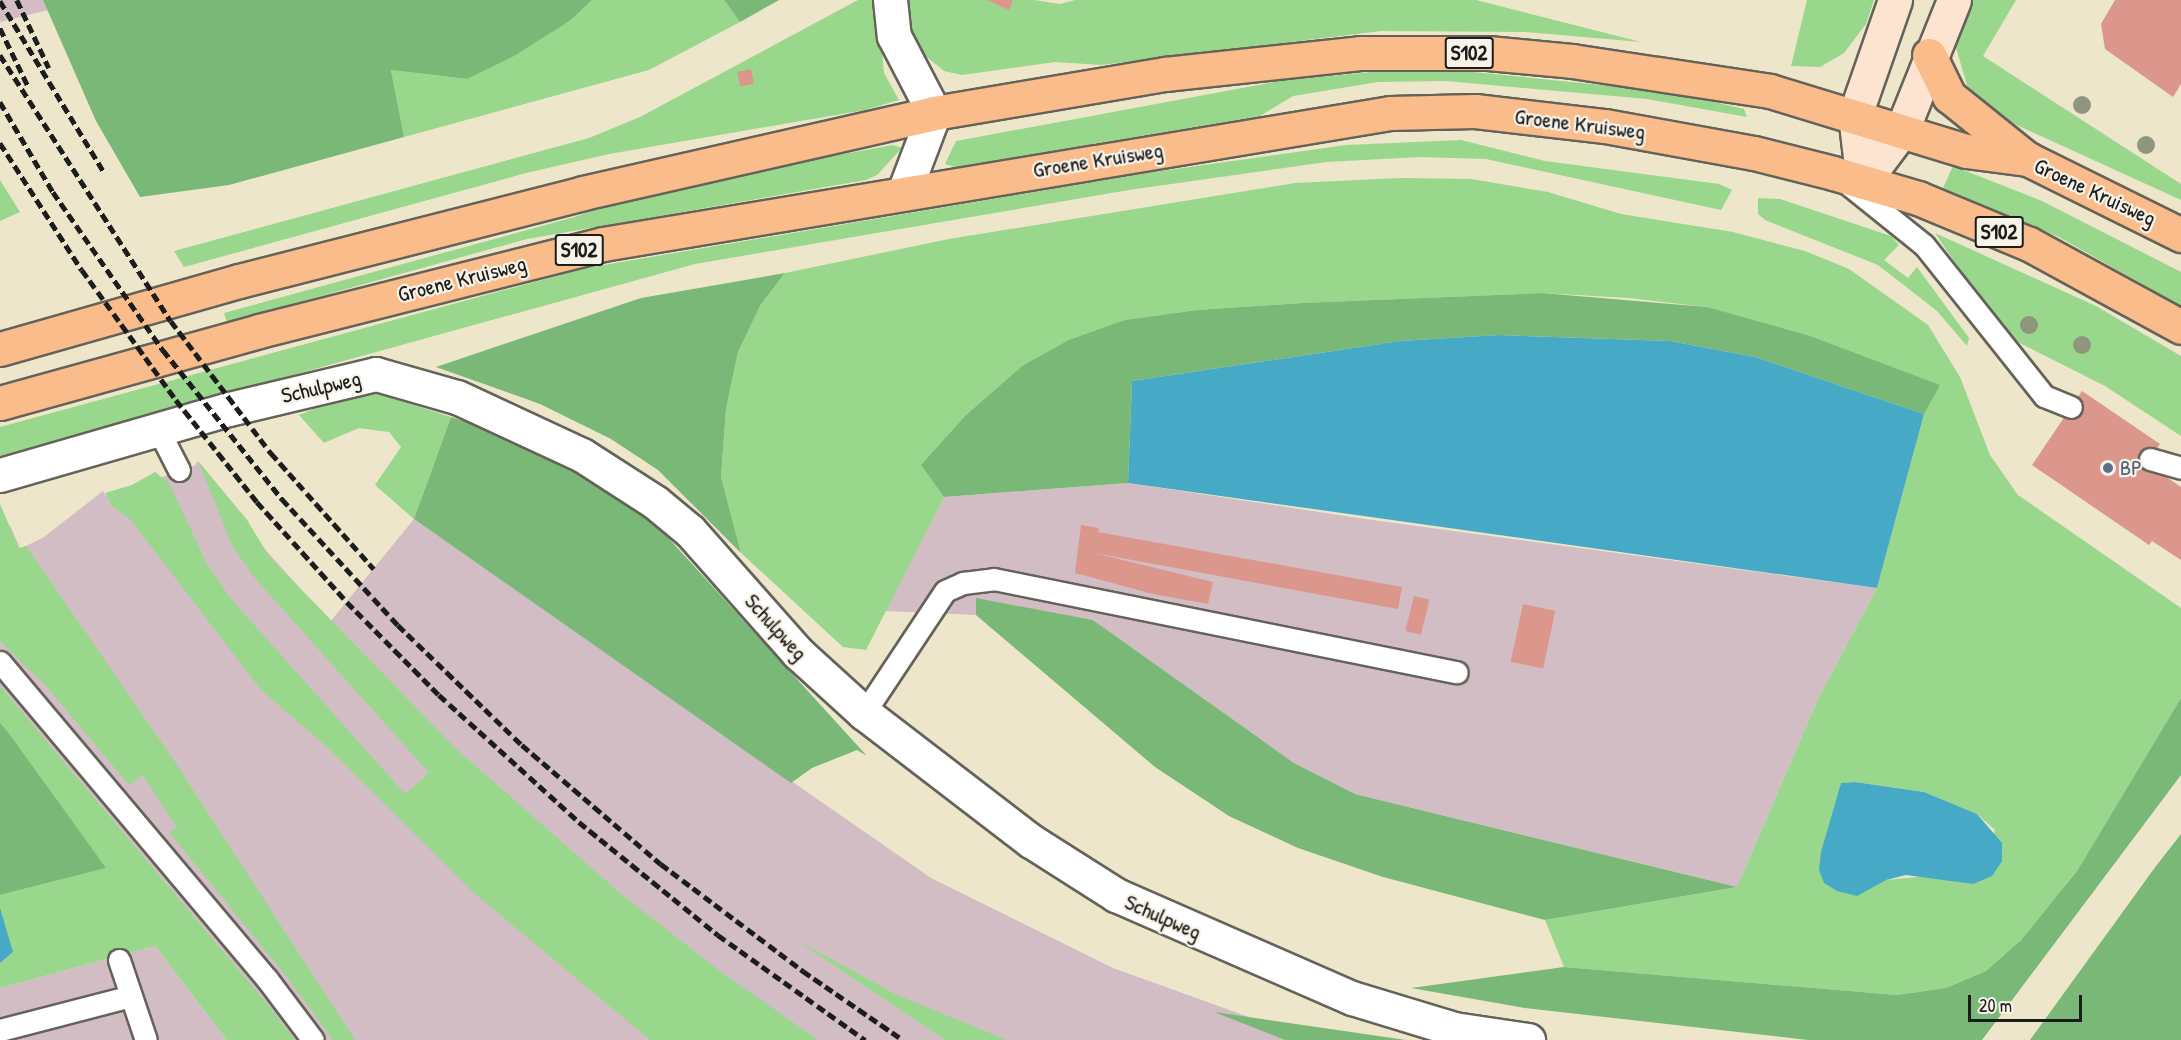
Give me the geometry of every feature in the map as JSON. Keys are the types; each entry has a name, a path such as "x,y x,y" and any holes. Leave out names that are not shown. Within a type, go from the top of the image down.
{"main road":[{"path":"1848,178 1855,116 1894,0"},
{"path":"1848,178 1902,130 1929,55 1954,0"},
{"name":"Groene Kruisweg","path":"0,349 239,281 583,193 934,113 1165,74 1360,53 1488,53 1572,61 1770,91 1966,151 2028,159 2181,234"},
{"path":"1929,55 1949,96 2028,159"},
{"name":"Groene Kruisweg","path":"0,404 504,267 603,244 1352,118 1452,111 1485,112 1664,135 1848,178 1918,198 2029,244 2181,327"}],"street":[{"path":"890,0 894,36 934,113 904,192"},
{"name":"Schulpweg","path":"0,474 158,429 376,374 476,404 582,454 655,502 690,531 798,652 864,713 1030,841 1116,896 1352,998 1455,1029 1528,1040"}],"lane":[{"path":"1848,178 1910,230 2044,396 2071,407"},
{"path":"158,429 179,470"},
{"path":"2150,459 2181,468"},
{"path":"864,713 945,591 963,583 994,579 1457,672"},
{"path":"0,662 267,979 313,1040"},
{"path":"119,960 146,1040"},
{"path":"0,1029 131,996"}],"shaded area":[{"path":"0,0 43,0 48,10 0,22"},
{"path":"198,461 247,520 255,538 330,622 414,519 931,878 1113,968 1313,1040 237,1040 0,723 0,528 11,527 20,549 44,537 103,491 106,496 194,466"},
{"path":"1128,483 1365,519 1877,588 1819,697 1737,887 1355,794 1294,763 1093,620 977,599 976,615 885,611 944,497"},
{"path":"155,946 227,1040 0,1040 0,988"}],"green space":[{"path":"43,0 592,0 571,20 514,56 467,79 391,70 404,137 229,185 140,197 96,121"},
{"path":"592,0 724,0 740,22 649,70 404,137 391,70 467,79 571,20"},
{"path":"724,0 779,0 740,22"},
{"path":"858,0 877,0 884,73 899,100 865,110 609,154 526,173 184,267 174,251 589,138 640,117"},
{"path":"904,0 1034,0 1060,4 1075,0 1476,0 1641,42 1526,32 1381,31 1101,65 1055,62 962,75 944,71 917,49 908,35"},
{"path":"1807,0 1874,0 1866,24 1844,53 1820,67 1791,66"},
{"path":"1966,0 2016,0 1983,56 2181,184 2181,200 1999,117 1967,85 1954,41"},
{"path":"1382,71 1463,71 1672,92 1744,109 1747,117 1647,99 1446,81 1378,82 1293,96 1260,116 955,167 945,164 956,141 1280,81"},
{"path":"1461,140 1545,161 1719,184 1732,190 1721,210 1486,159 1420,157 1326,162 1129,190 695,264 0,456 0,427 586,268 1147,173 1346,145"},
{"path":"893,145 902,148 877,175 866,180 527,239 227,322 224,313 578,216 648,190"},
{"path":"1953,166 2042,201 2181,272 2181,306 2059,237 1943,188"},
{"path":"1401,178 1471,179 1548,192 1621,214 1733,232 1805,251 1849,269 1928,325 1960,377 1990,455 2018,495 2181,608 2181,698 2077,871 2021,940 1986,971 1946,988 1897,995 1564,967 1545,920 1737,887 1819,697 1877,588 1924,414 1939,385 1707,307 1628,298 1542,293 1302,303 1197,310 1125,320 1022,366 966,415 922,465 944,497 866,650 843,647 741,553 721,477 726,409 738,352 761,304 785,273 949,239 1295,183","holes":["1855,782 1924,792 1977,814 1995,830 1973,884 1928,876 1886,880 1836,808 1841,783"]},
{"path":"0,180 20,212 0,221"},
{"path":"1758,198 1780,199 1891,236 1899,245 1884,260 1908,278 1917,267 1969,338 1967,346 1937,311 1878,265 1765,220 1758,214"},
{"path":"1935,233 2096,306 2181,356 2181,436 2105,386 2004,335"},
{"path":"785,273 761,304 738,352 726,409 721,477 741,553 658,470 611,439 540,404 436,367 641,298"},
{"path":"1542,293 1707,307 1810,336 1940,385 1924,414 1755,357 1670,341 1499,335 1400,341 1132,381 1128,483 944,497 921,465 966,415 1022,366 1069,340 1125,320 1197,310 1302,303"},
{"path":"376,393 451,417 414,519 375,485 401,447 389,432 359,428 324,443 299,415 342,398"},
{"path":"451,417 536,445 641,508 867,756 857,750 812,768 791,783 414,519"},
{"path":"198,461 247,520 269,556 455,748 621,894 717,969 818,1040 650,1040 474,893 326,746 261,690 130,519 113,507 105,493 132,485 155,472 169,483 206,562 231,599 405,794 429,773 254,577 232,545"},
{"path":"0,504 19,548 26,546 173,759 355,1040 333,1040 287,977 169,832 177,828 143,775 129,785 46,686 0,641"},
{"path":"976,598 1093,620 1294,763 1355,794 1737,887 1545,920 1383,877 1298,848 1229,816 1155,767 976,615"},
{"path":"0,686 295,1040 227,1040 155,946 0,988 0,895 105,868 0,723"},
{"path":"2181,698 2181,775 1982,1040 1808,1040 1525,1008 1411,988 1564,967 1897,995 1946,988 1986,971 2021,940 2077,871"},
{"path":"0,723 10,735 106,868 0,895"},
{"path":"2181,834 2181,1040 2030,1040 2156,866"},
{"path":"747,907 795,939 897,995 1007,1040 945,1040"},
{"path":"1214,1012 1406,1040 1285,1040"}],"water":[{"path":"1499,335 1670,341 1755,357 1924,414 1877,588 1128,483 1132,381 1400,341"},
{"path":"1855,782 1924,792 1977,814 2002,843 2002,861 1992,876 1973,884 1906,875 1886,880 1857,896 1837,891 1824,883 1819,870 1821,852 1841,783"},
{"path":"0,908 13,952 0,963"}],"building":[{"path":"987,0 1013,0 1009,10"},
{"path":"2115,0 2181,0 2181,84 2173,97 2105,49 2101,24"},
{"path":"751,69 754,84 740,86 737,72"},
{"path":"2082,391 2160,444 2147,464 2181,487 2181,560 2152,541 2149,545 2032,465"},
{"path":"1081,525 1099,528 1098,532 1402,587 1398,609 1094,553 1213,582 1208,604 1153,594 1075,573"},
{"path":"1414,596 1430,600 1421,635 1405,631"},
{"path":"1523,604 1555,611 1543,669 1511,662"}],"railway":[{"path":"17,0 49,68"},
{"path":"0,1 104,172"},
{"path":"0,28 28,86"},
{"path":"0,55 171,321 271,453 374,569"},
{"path":"0,102 53,192 163,350 282,499 398,625 522,745 661,864 803,971 903,1040"},
{"path":"0,143 82,270 176,400 257,502 347,602 439,695 579,822 718,935 865,1040"}],"place":[{"name":"BP","path":"2108,468"}]}
